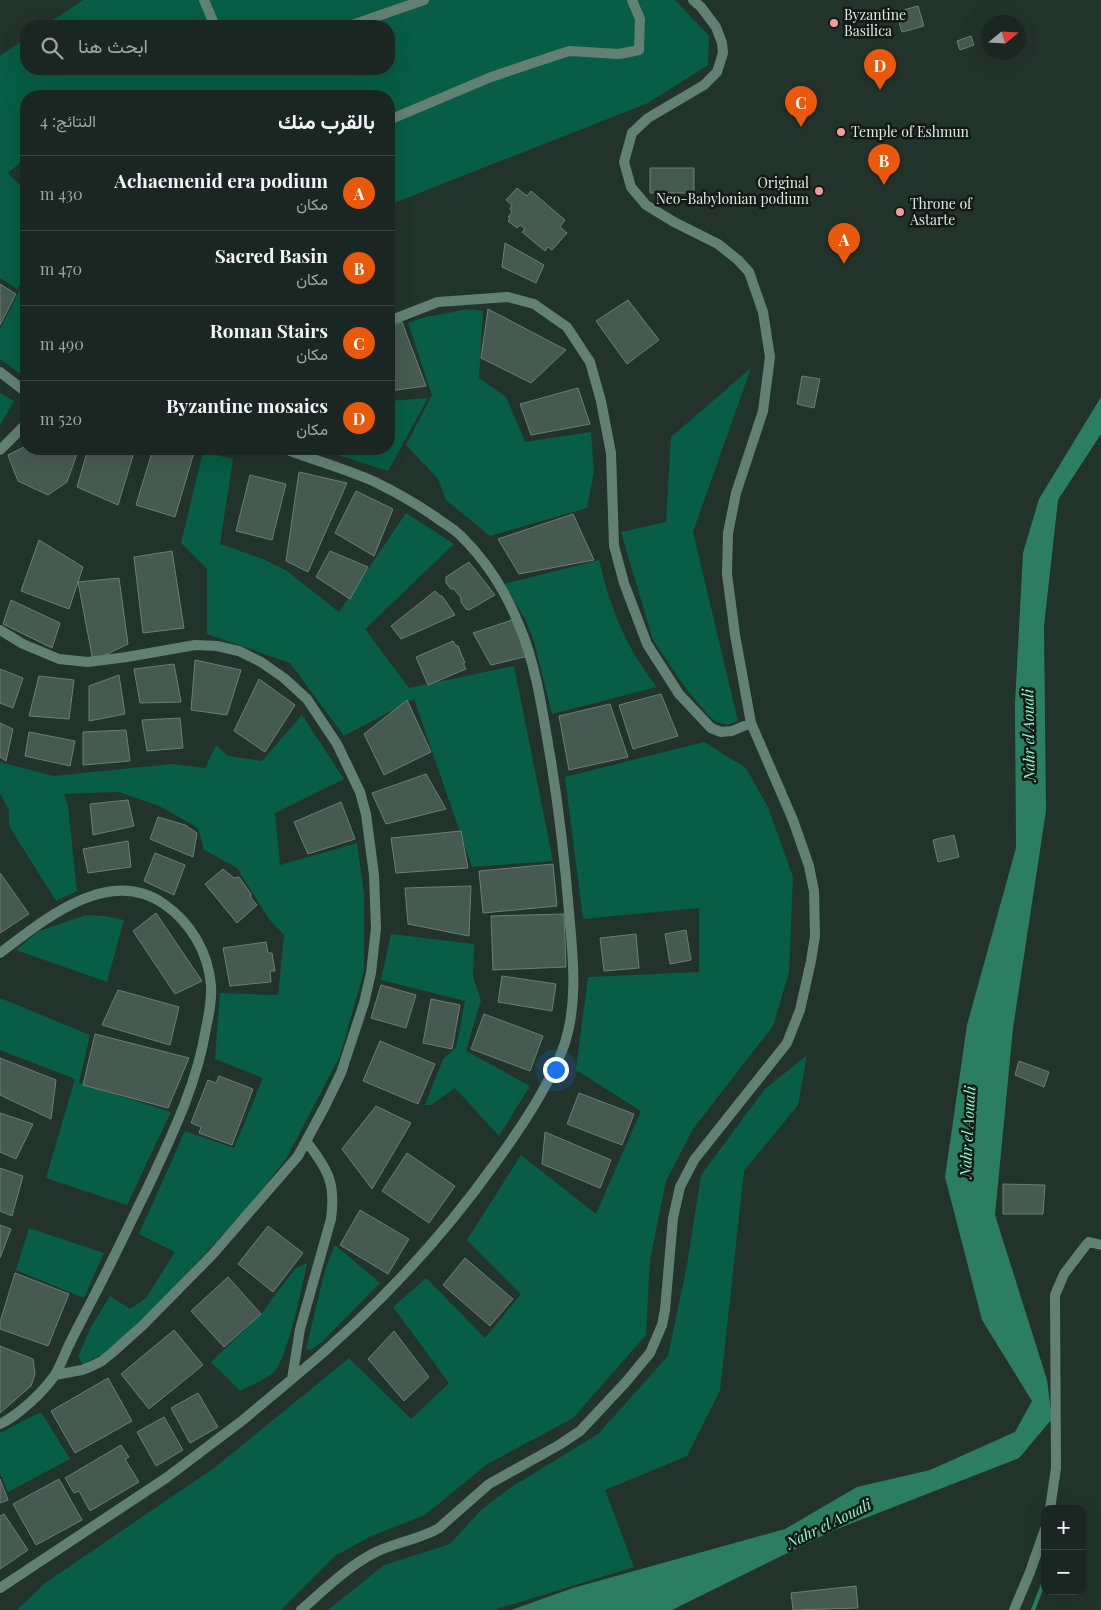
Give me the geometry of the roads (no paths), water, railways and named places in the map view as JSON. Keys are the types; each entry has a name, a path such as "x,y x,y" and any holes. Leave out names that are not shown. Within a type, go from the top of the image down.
{"street":[{"path":"204,0 212,20"},
{"path":"366,20 424,0"},
{"path":"395,117 491,77 569,51 619,54 640,50 640,18 632,0"},
{"path":"302,1610 364,1558 388,1546 430,1533 439,1528 489,1484 580,1431 640,1367 656,1341 665,1310 673,1218 680,1187 694,1160 787,1043 800,1010 815,936 814,890 809,866 793,820 751,723 735,636 727,574 727,542 736,493 762,411 770,358 763,312 749,272 738,260 718,244 674,222 646,205 630,187 624,162 632,133 648,118 704,85 717,72 724,53 722,43 716,27 701,6 693,0"},
{"path":"395,319 438,302 508,297 534,304 567,328 590,362 602,402 611,453 614,546 624,583 647,644 679,694 711,728 727,732 751,723"},
{"path":"0,372 20,387"},
{"path":"0,450 20,430"},
{"path":"0,1588 166,1478 243,1420 348,1331 410,1270 440,1235 506,1149 539,1096 562,1050 572,1007 574,963 566,868 544,721 528,651 516,618 491,570 460,534 420,507 374,482 301,455"},
{"path":"0,630 24,644 59,659 88,662 195,645 216,646 238,651 261,662 284,678 307,699 337,744 360,792 366,814 374,875 376,928 371,973 355,1033 341,1073 307,1142 298,1156 213,1254 143,1325 102,1362 82,1370 55,1375"},
{"path":"0,953 48,919 83,898 104,892 126,890 159,900 174,911 185,923 197,938 204,954 211,987 206,1033 182,1113 114,1257 55,1375 31,1402 0,1424"},
{"path":"292,1379 300,1329 331,1219 333,1204 330,1177 307,1142"},
{"path":"1051,1505 1056,1468 1055,1295 1064,1274 1086,1245 1089,1242 1101,1245"},
{"path":"1014,1610 1041,1540"}],"water":[{"name":"Nahr el Aouali","path":"1101,397 1101,434 1058,500 1044,626 1046,811 1013,1028 995,1215 1047,1380 1052,1419 1019,1458 832,1531 672,1610 511,1610 573,1588 785,1529 857,1487 930,1470 1015,1432 1032,1401 982,1320 945,1177 967,1025 1016,848 1015,703 1023,553 1039,499"}],"waterway":[{"path":"1033,1610 1041,1589"}],"place":[{"name":"Byzantine Basilica","path":"834,23"},
{"name":"Byzantine mosaics","path":"880,90"},
{"name":"Roman Stairs","path":"801,127"},
{"name":"Temple of Eshmun","path":"841,132"},
{"name":"Sacred Basin","path":"884,185"},
{"name":"Original Neo-Babylonian podium","path":"819,191"},
{"name":"Throne of Astarte","path":"900,212"},
{"name":"Achaemenid era podium","path":"844,264"}]}
